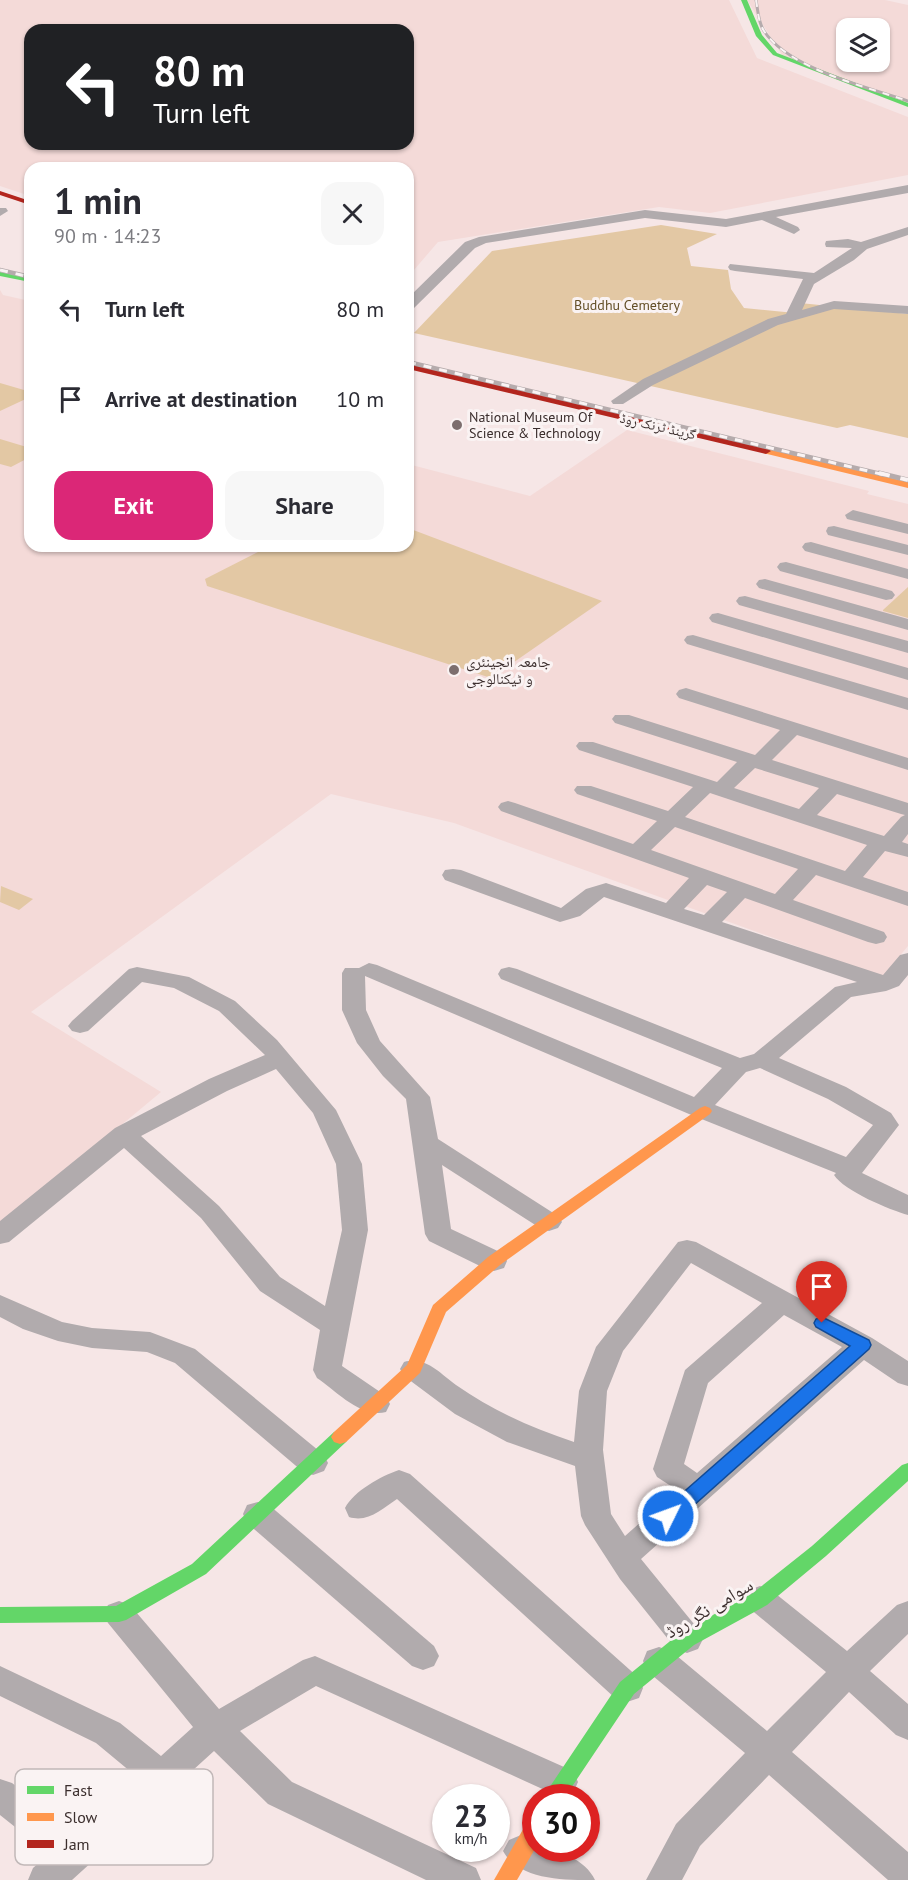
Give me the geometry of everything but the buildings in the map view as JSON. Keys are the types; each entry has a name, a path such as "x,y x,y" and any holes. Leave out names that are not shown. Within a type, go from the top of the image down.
{"main road":[{"path":"744,0 755,32 764,45 776,54 908,105"},
{"path":"0,193 24,201"},
{"path":"0,261 24,267"},
{"path":"0,274 24,279"},
{"path":"414,354 583,393"},
{"name":"گرینڈ ٹرنک روڈ","path":"414,367 908,485"},
{"name":"گرینڈ ٹرنک روڈ","path":"612,400 639,406"},
{"path":"0,1615 120,1614 199,1569 414,1369 439,1309 494,1261 702,1109"},
{"name":"سوامی نگر روڈ","path":"561,1784 627,1688 687,1640 760,1599 905,1480"}],"street":[{"path":"414,300 470,245 483,240 645,214 726,223 908,189"},
{"path":"763,216 794,230"},
{"path":"792,316 808,282 862,246 908,231"},
{"path":"831,244 848,243 862,246"},
{"path":"735,267 817,277"},
{"path":"612,400 773,322 792,316 834,304 908,310"},
{"path":"853,515 908,529"},
{"path":"834,531 908,550"},
{"path":"811,547 908,575"},
{"path":"786,567 886,595"},
{"path":"867,613 908,575"},
{"path":"765,584 908,625"},
{"path":"746,600 908,649 889,668"},
{"path":"718,618 908,674"},
{"path":"693,640 908,704"},
{"path":"793,670 818,647"},
{"path":"686,694 908,764"},
{"path":"622,719 908,810"},
{"path":"637,852 672,820 713,788 755,761 793,728"},
{"path":"586,746 908,851"},
{"path":"803,817 833,786"},
{"path":"584,790 908,899"},
{"path":"508,807 876,937"},
{"path":"849,879 908,821"},
{"path":"779,903 812,867"},
{"path":"453,875 560,915 567,915 601,890 708,924 901,970"},
{"path":"670,911 703,876"},
{"path":"708,924 741,889"},
{"path":"509,974 738,1066 762,1060 843,992 901,970"},
{"path":"494,1261 438,1234 418,1097 369,1043 354,1010 361,971 851,1169"},
{"path":"80,1026 137,974 181,982 227,1006 280,1058 324,1110 349,1164 355,1230 327,1370 376,1404"},
{"path":"0,1235 123,1134 218,1085 280,1058"},
{"path":"762,1060 847,1099 882,1119 886,1125 871,1148 847,1175 908,1206"},
{"path":"702,1109 738,1066"},
{"path":"123,1134 210,1212 270,1284 335,1326"},
{"path":"426,1143 549,1222"},
{"path":"687,1640 622,1557 596,1516 589,1459 593,1391 610,1347 687,1249 862,1345 908,1375"},
{"path":"699,1489 668,1469 695,1378 782,1301"},
{"path":"0,1305 33,1322 58,1331 92,1338 150,1342 185,1356 313,1463"},
{"path":"622,1557 862,1345"},
{"path":"414,1369 465,1406 518,1434 589,1459"},
{"path":"360,1508 399,1482 627,1688"},
{"path":"258,1514 423,1656"},
{"path":"760,1599 848,1671 908,1725"},
{"path":"120,1614 215,1729 280,1793 462,1880"},
{"path":"663,1879 688,1835 848,1671 906,1618"},
{"path":"659,1661 768,1752 908,1875"},
{"path":"171,1769 215,1729 315,1670 545,1784"},
{"path":"0,1680 108,1733 150,1769"},
{"path":"0,1794 15,1806"},
{"path":"520,1852 577,1880"},
{"path":"46,1880 63,1865"}],"shaded area":[{"path":"0,0 729,0 757,58 908,117 908,175 710,213 659,207 438,242 414,270 414,162 24,162 24,194 0,186"},
{"path":"747,0 885,0 908,5 908,104 782,55"},
{"name":"جامعہ انجینئری و ٹیکنالوجی","path":"0,290 3,295 24,300 24,552 414,552 414,466 530,496 627,430 869,491 867,494 908,504 908,946 882,977 454,823 331,794 31,1012 161,1092 0,1226"}],"green space":[{"name":"Buddhu Cemetery","path":"661,225 717,234 687,248 691,266 728,270 731,289 744,308 795,313 800,303 908,314 908,438 850,425 837,428 414,333 492,251"},
{"path":"0,383 24,390 24,400 0,411"},
{"path":"0,439 24,446 24,460 11,467 0,464"},
{"path":"414,530 602,601 491,678 207,586 205,579 258,552 414,552"},
{"path":"908,587 908,618 883,611 883,610"},
{"path":"1,886 33,899 19,910 0,902"}],"railway":[{"path":"756,0 759,20 764,31 791,56 830,75 908,101"},
{"path":"0,270 24,276"},
{"path":"414,363 885,475"},
{"path":"879,473 908,480"}],"traffic: fast":[{"path":"744,0 759,36 775,54 908,105"},
{"path":"0,274 24,279"},
{"path":"0,1615 119,1614 199,1569 340,1437"},
{"path":"562,1784 627,1688 687,1639 760,1599 819,1551 908,1470"}],"traffic: slow":[{"path":"766,451 908,485"},
{"path":"340,1437 414,1369 439,1309 494,1261 705,1111"},
{"path":"505,1880 522,1850"}],"traffic: jam":[{"path":"0,193 24,201"},
{"path":"414,367 766,451"}],"place":[{"name":"National Museum Of Science & Technology","path":"457,425"},
{"name":"جامعہ انجینئری و ٹیکنالوجی","path":"454,670"}],"route":[{"path":"668,1516 862,1345 822,1323"}]}
